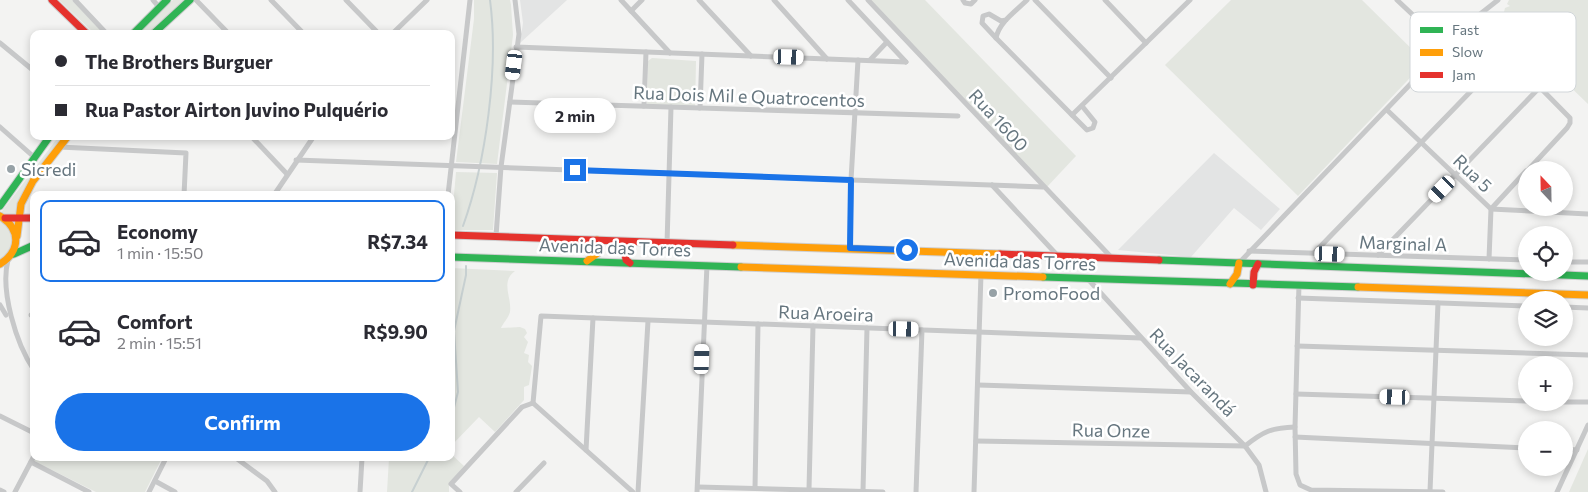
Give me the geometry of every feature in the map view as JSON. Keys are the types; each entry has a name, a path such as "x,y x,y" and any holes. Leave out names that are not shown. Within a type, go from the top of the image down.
{"main road":[{"path":"52,0 83,30"},
{"path":"137,30 167,0"},
{"path":"157,30 190,0"},
{"path":"0,206 47,140"},
{"path":"11,256 17,236 21,204 33,181 65,140"},
{"path":"2,217 30,218"},
{"path":"2,217 11,223 17,236"},
{"name":"Avenida das Torres","path":"455,235 667,244 1111,257 1588,276"},
{"path":"587,261 598,253 597,240"},
{"path":"630,263 626,260 625,254 632,242"},
{"path":"0,264 11,256 30,247"},
{"name":"Avenida das Torres","path":"455,257 1588,295"},
{"path":"1230,284 1237,274 1239,263"},
{"path":"1253,284 1254,272 1258,264"}],"street":[{"path":"75,0 103,30"},
{"path":"152,0 159,7"},
{"path":"196,0 224,30"},
{"path":"271,0 300,30"},
{"path":"347,0 375,30"},
{"path":"396,30 427,0"},
{"path":"455,128 470,0"},
{"path":"496,236 501,167 519,34 515,0"},
{"path":"621,0 670,53"},
{"path":"631,11 642,0"},
{"path":"699,0 751,56"},
{"path":"774,0 827,59"},
{"path":"516,47 906,62 848,0"},
{"name":"Rua 1600","path":"868,0 1111,257"},
{"path":"963,0 965,3 971,4 976,0"},
{"path":"996,38 999,27 1027,0"},
{"path":"1036,0 1111,78"},
{"path":"1105,0 1146,43"},
{"path":"1178,0 1184,6"},
{"path":"1072,115 1190,0"},
{"path":"1397,0 1410,12"},
{"path":"1483,12 1498,0"},
{"path":"1006,20 998,20 989,14 983,16 982,23 1087,130 1093,128 1095,122 1082,106"},
{"path":"0,42 30,68"},
{"path":"870,60 887,42"},
{"path":"644,106 646,52"},
{"path":"700,108 702,54"},
{"path":"850,248 851,180 858,60"},
{"path":"1239,263 1410,86"},
{"path":"1314,253 1469,92"},
{"path":"1378,255 1535,92"},
{"path":"1536,161 1570,123 1570,118 1545,92"},
{"name":"Rua Dois Mil e Quatrocentos","path":"510,102 958,116"},
{"path":"667,244 671,107"},
{"name":"Rua 5","path":"1387,110 1491,209 1588,214"},
{"path":"0,127 34,157"},
{"path":"255,140 287,174"},
{"path":"276,191 311,140"},
{"path":"448,191 454,140"},
{"path":"59,147 186,153 184,191"},
{"path":"296,160 1043,187"},
{"path":"1489,259 1491,209 1518,180"},
{"path":"992,185 1058,256"},
{"name":"Marginal A","path":"1249,251 1518,260"},
{"path":"11,256 1,277 9,319 17,341 30,363"},
{"path":"1573,262 1588,262"},
{"path":"707,265 697,490 755,488 883,492"},
{"path":"974,492 981,274"},
{"name":"Rua Jacarandá","path":"1086,278 1191,392 1246,446 1259,465 1266,492"},
{"path":"1299,284 1295,437 1296,474 1300,485 1311,490 1443,492"},
{"path":"1298,298 1518,306"},
{"path":"1430,491 1438,303"},
{"path":"0,305 9,319"},
{"path":"1573,307 1588,308"},
{"name":"Rua Aroeira","path":"534,403 541,316 1141,338"},
{"path":"586,450 593,318"},
{"path":"638,492 648,321"},
{"path":"755,488 758,324"},
{"path":"809,489 813,326"},
{"path":"863,491 868,328"},
{"path":"916,492 922,330"},
{"path":"1297,346 1588,355"},
{"path":"978,386 1191,392"},
{"path":"1296,394 1518,401"},
{"path":"1573,402 1588,402"},
{"path":"460,492 451,484 522,407 534,403 633,492"},
{"path":"0,416 30,431"},
{"path":"1557,492 1588,425"},
{"path":"1246,446 1265,431 1275,428 1295,427"},
{"path":"1295,437 1518,448"},
{"name":"Rua Onze","path":"976,441 1246,446"},
{"path":"1573,450 1577,450"},
{"path":"149,492 165,461"},
{"path":"240,461 267,480 275,492"},
{"path":"360,492 362,461"},
{"path":"15,492 31,462 89,492"},
{"path":"516,492 544,463"},
{"path":"155,481 175,492"},
{"path":"0,490 4,492"}],"shaded area":[{"path":"59,0 72,0 100,30 91,30"},
{"path":"173,0 186,0 153,30 141,30"},
{"path":"474,0 510,0 511,5 513,35 497,164 456,162 474,19"},
{"path":"520,0 567,0 520,43 523,23"},
{"path":"869,0 925,0 1076,156 1046,188"},
{"path":"1231,0 1362,0 1410,47 1410,78 1298,196 1165,65"},
{"path":"1509,0 1588,0 1588,104 1576,92 1576,12 1504,12 1505,8 1510,6 1507,4"},
{"path":"652,58 696,61 695,108 647,106 648,61"},
{"path":"56,140 60,140 27,186 15,214 0,214"},
{"path":"1214,153 1280,209 1261,230 1234,208 1191,257 1118,250"},
{"path":"456,172 497,173 493,230 455,230"},
{"path":"0,220 10,230 13,240 10,251 0,261"},
{"path":"455,268 515,271 508,280 507,285 510,312 501,328 520,327 525,329 527,333 524,337 528,342 524,353 529,355 528,362 532,366 529,385 524,387 524,400 495,432 479,417 455,442"},
{"path":"1588,449 1588,492 1569,492"},
{"path":"455,458 464,466 449,485 449,492 387,492 389,461 455,461"},
{"path":"34,461 160,461 145,492 96,492"}],"waterway":[{"path":"463,226 478,173 488,114 493,55 490,0"},
{"path":"455,326 466,275 466,266"},
{"path":"455,346 458,392 455,404"},
{"path":"412,492 428,461"}],"traffic: fast":[{"path":"137,30 167,0"},
{"path":"157,30 190,0"},
{"path":"0,206 47,140"},
{"path":"14,254 30,247"},
{"path":"455,257 741,267"},
{"path":"1159,260 1588,276"},
{"path":"1043,277 1358,287"}],"traffic: slow":[{"path":"17,236 21,204 33,181 65,140"},
{"path":"0,216 12,227 16,240 12,253 0,264"},
{"path":"587,261 598,253 597,240"},
{"path":"733,245 1000,254"},
{"path":"1230,284 1237,274 1239,263"},
{"path":"741,267 1043,277"},
{"path":"1358,287 1588,295"}],"traffic: jam":[{"path":"52,0 83,30"},
{"path":"5,218 30,218"},
{"path":"455,235 733,245"},
{"path":"630,263 626,260 625,254 631,242"},
{"path":"1000,254 1159,260"},
{"path":"1253,285 1254,272 1258,264"}],"place":[{"name":"Sicredi","path":"11,169"},
{"name":"PromoFood","path":"993,293"}],"route":[{"path":"575,170 851,180 850,248 907,250"}]}
